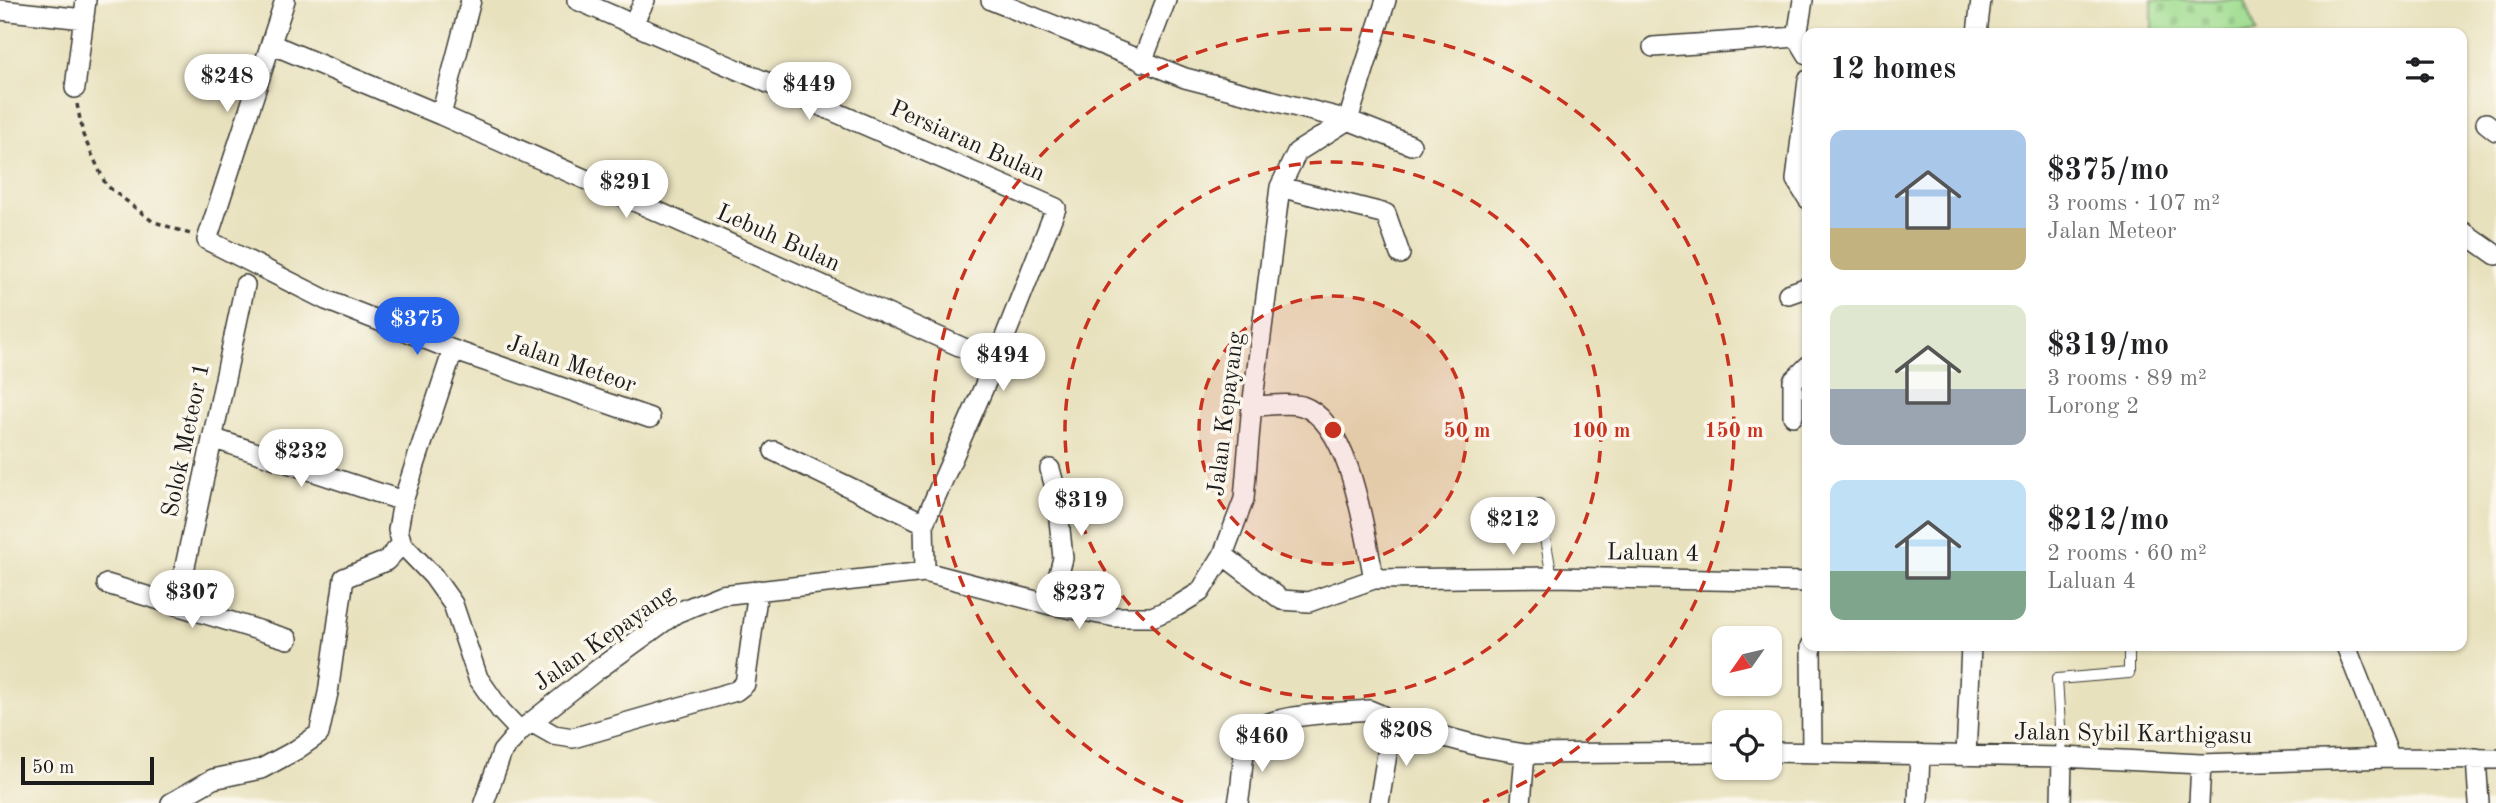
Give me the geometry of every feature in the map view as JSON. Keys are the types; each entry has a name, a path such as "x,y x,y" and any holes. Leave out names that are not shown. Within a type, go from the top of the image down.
{"street":[{"path":"207,240 285,0"},
{"path":"441,115 471,0"},
{"name":"Persiaran Bulan","path":"577,0 1056,208 995,362 924,523 925,572"},
{"path":"633,23 645,0"},
{"path":"991,0 1185,78 1348,120 1412,145"},
{"path":"1142,62 1166,0"},
{"path":"1348,120 1386,0"},
{"path":"1802,28 1803,0"},
{"path":"1978,28 1981,0"},
{"path":"0,10 85,10 75,88"},
{"path":"1653,47 1802,38"},
{"name":"Lebuh Bulan","path":"271,44 441,115 995,362"},
{"name":"Jalan Kepayang","path":"485,798 502,752 525,726 676,613 721,594 925,572 1051,605 1115,617 1152,617 1200,592 1223,555 1244,499 1280,187 1297,152 1348,120"},
{"path":"1802,130 1796,180 1802,190"},
{"path":"1280,187 1386,214 1400,254"},
{"path":"2467,235 2496,255"},
{"name":"Jalan Meteor","path":"207,240 326,300 453,350 650,418"},
{"name":"Solok Meteor 1","path":"177,604 245,285"},
{"path":"1788,294 1802,289"},
{"path":"453,350 403,501 398,530 402,544 433,576 453,604 478,678 501,711 525,726 573,738 736,691 745,684 758,590"},
{"path":"1793,416 1793,381 1802,372"},
{"path":"1253,406 1299,405 1322,419 1342,449 1357,500 1374,579"},
{"path":"212,438 403,501"},
{"path":"774,451 924,523"},
{"path":"1050,470 1056,491 1063,558 1051,605"},
{"path":"171,803 213,779 261,769 296,750 318,734 328,692 344,578 386,561 402,544"},
{"name":"Laluan 4","path":"1223,555 1282,600 1310,602 1374,579 1552,577 1802,582"},
{"path":"107,584 288,639"},
{"path":"1811,651 1812,751"},
{"path":"1966,756 1970,651"},
{"path":"2348,651 2390,758"},
{"path":"1238,803 1248,736 1259,725 1278,719 1368,710 1392,723 1483,747 1525,754 1712,752"},
{"path":"1379,803 1392,723"},
{"name":"Jalan Sybil Karthigasu","path":"1782,752 2062,757 2201,764 2390,758 2496,759"},
{"path":"1521,803 1525,754"},
{"path":"1918,803 1920,754"},
{"path":"2062,757 2062,803"},
{"path":"2476,758 2479,803"},
{"path":"2199,803 2201,764"}],"lane":[{"path":"1539,505 1552,577"},
{"path":"2062,757 2057,679 2129,673 2129,651"}],"path":[{"path":"75,88 83,135 106,185 152,221 207,240"}],"green space":[{"path":"2152,0 2245,0 2255,28 2152,28"}]}
